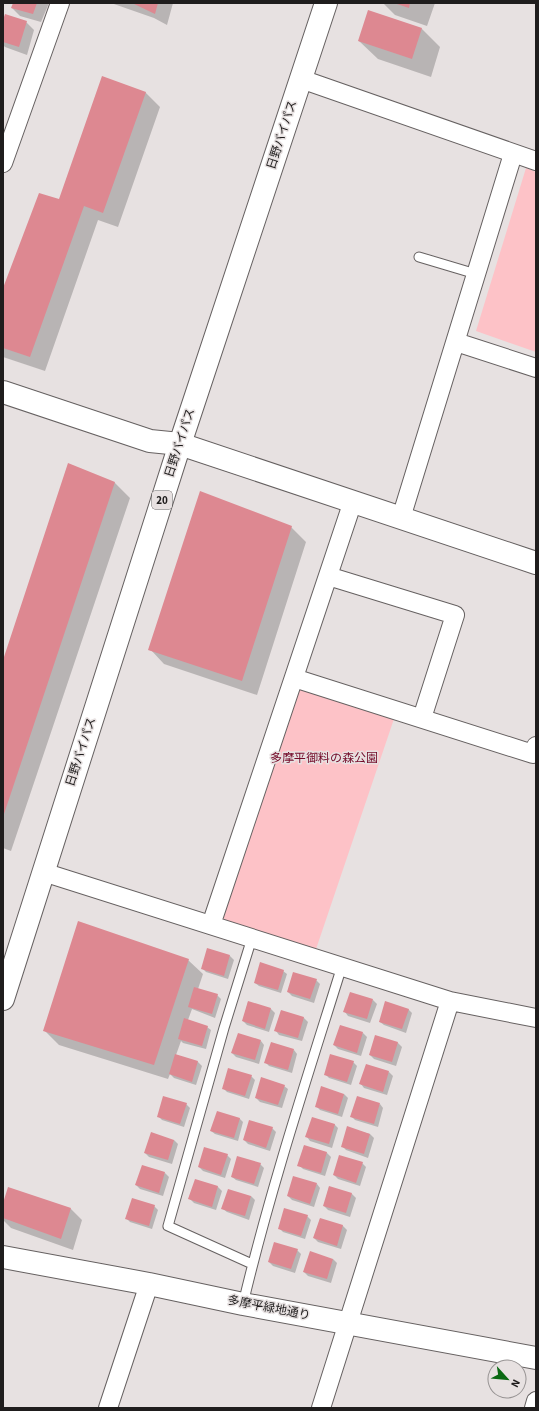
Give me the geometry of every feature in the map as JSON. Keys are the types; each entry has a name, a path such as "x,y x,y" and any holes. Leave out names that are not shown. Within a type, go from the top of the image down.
{"main road":[{"name":"日野バイパス","path":"3,999 180,444 326,3"},
{"path":"3,392 150,441 180,444 536,563"},
{"name":"多摩平緑地通り","path":"3,1257 149,1284 243,1304 536,1358"}],"street":[{"path":"3,162 60,3"},
{"path":"301,79 536,161"},
{"path":"401,518 513,154"},
{"path":"456,342 536,368"},
{"path":"211,925 353,501"},
{"path":"328,576 455,615 422,718"},
{"path":"294,678 533,754 536,746"},
{"path":"43,872 450,1001 536,1018"},
{"path":"320,1408 450,1001"},
{"path":"108,1408 149,1284"},
{"path":"534,1408 536,1401"}],"lane":[{"path":"419,257 476,274"},
{"path":"252,938 224,1028 168,1226 252,1264"},
{"path":"243,1304 252,1264 289,1132 342,966"}],"green space":[{"path":"526,168 536,172 536,352 476,331"},
{"name":"多摩平御料の森公園","path":"294,678 397,710 313,958 211,925"}],"building":[{"path":"13,3 37,3 33,14 11,8"},
{"path":"132,3 158,3 155,14"},
{"path":"394,3 410,3 409,8"},
{"path":"368,10 422,28 412,59 358,41"},
{"path":"5,14 27,21 19,47 3,42 3,20"},
{"path":"102,76 146,92 103,213 84,206 30,357 3,348 3,288 39,193 59,199"},
{"path":"68,463 115,482 3,817 3,660"},
{"path":"200,491 292,526 242,681 148,650"},
{"path":"78,921 189,959 154,1065 43,1031"},
{"path":"207,948 230,955 224,976 201,969"},
{"path":"260,962 284,970 278,990 254,983"},
{"path":"293,972 317,979 310,999 287,992"},
{"path":"194,987 218,994 212,1014 188,1007"},
{"path":"350,992 373,999 367,1019 343,1012"},
{"path":"248,1001 271,1008 265,1029 242,1021"},
{"path":"385,1001 409,1009 402,1029 379,1022"},
{"path":"281,1010 304,1017 298,1038 274,1031"},
{"path":"184,1018 208,1026 202,1046 178,1039"},
{"path":"340,1025 363,1032 357,1053 333,1045"},
{"path":"238,1033 261,1040 255,1060 231,1053"},
{"path":"375,1035 398,1042 392,1062 369,1055"},
{"path":"271,1042 294,1049 288,1070 264,1063"},
{"path":"175,1054 198,1061 192,1082 169,1074"},
{"path":"330,1054 354,1061 347,1082 324,1075"},
{"path":"366,1064 389,1071 383,1092 359,1084"},
{"path":"228,1068 252,1075 245,1096 222,1089"},
{"path":"261,1077 285,1085 278,1105 255,1098"},
{"path":"321,1086 344,1094 338,1114 315,1107"},
{"path":"163,1096 187,1103 180,1124 157,1117"},
{"path":"357,1096 380,1103 374,1124 350,1117"},
{"path":"217,1111 240,1118 234,1138 210,1131"},
{"path":"312,1117 335,1124 329,1144 305,1137"},
{"path":"249,1120 273,1127 266,1148 243,1140"},
{"path":"347,1126 370,1134 364,1154 341,1147"},
{"path":"151,1132 174,1140 168,1160 144,1153"},
{"path":"304,1145 327,1152 321,1173 297,1166"},
{"path":"204,1147 228,1154 221,1175 198,1167"},
{"path":"339,1155 363,1162 356,1183 333,1175"},
{"path":"237,1156 261,1163 254,1184 231,1177"},
{"path":"142,1165 165,1172 159,1193 135,1185"},
{"path":"293,1176 317,1183 310,1204 287,1196"},
{"path":"195,1179 218,1186 212,1207 188,1199"},
{"path":"329,1186 352,1193 346,1213 323,1206"},
{"path":"8,1187 71,1208 61,1239 3,1218 3,1203"},
{"path":"228,1189 251,1196 245,1216 221,1209"},
{"path":"132,1198 155,1205 149,1226 125,1219"},
{"path":"284,1208 308,1215 301,1236 278,1229"},
{"path":"320,1218 343,1225 337,1246 313,1238"},
{"path":"274,1242 298,1249 291,1269 268,1262"},
{"path":"310,1251 333,1259 327,1279 303,1272"}]}
